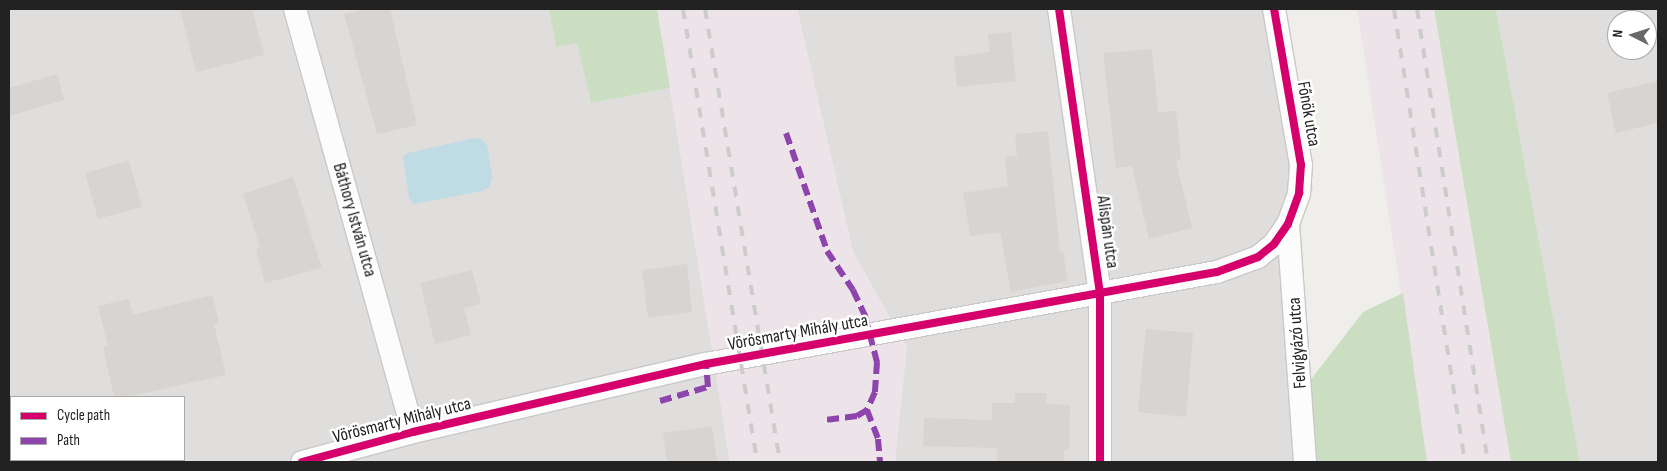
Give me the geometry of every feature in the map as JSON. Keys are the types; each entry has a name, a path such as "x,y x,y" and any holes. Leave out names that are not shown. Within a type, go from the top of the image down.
{"street":[{"name":"Báthory István utca","path":"295,9 413,432"},
{"name":"Alispán utca","path":"1059,9 1100,292 1100,462"},
{"name":"Főnök utca","path":"1274,9 1301,165 1299,193 1288,224"},
{"name":"Vörösmarty Mihály utca","path":"302,462 413,432 706,364 1238,266 1258,256 1274,244 1288,224"},
{"name":"Felvigyázó utca","path":"1288,224 1305,462"}],"shaded area":[{"path":"9,9 549,9 556,47 577,42 591,103 670,88 730,462 9,462"},
{"path":"657,9 797,9 853,252 907,347 895,462 730,462"},
{"path":"797,9 1284,9 1313,188 1300,221 1314,462 895,462 906,347 853,252"},
{"path":"1357,9 1434,9 1511,462 1427,462"},
{"path":"1496,9 1658,9 1658,462 1580,462"}],"green space":[{"path":"549,9 657,9 670,88 591,103 577,43 556,47"},
{"path":"1434,9 1496,9 1580,462 1511,462"},
{"path":"1403,293 1427,462 1314,462 1309,382 1363,312"}],"water":[{"path":"474,138 481,139 487,145 492,177 489,187 482,191 414,204 409,198 403,157 408,153"}],"building":[{"path":"180,9 252,9 264,55 196,72"},
{"path":"366,9 390,9 417,125 377,134 344,14"},
{"path":"1011,32 1016,81 957,87 954,57 990,52 988,34"},
{"path":"1152,49 1158,112 1176,111 1181,160 1176,161 1192,228 1149,239 1132,166 1116,168 1103,53"},
{"path":"57,74 64,100 9,116 9,88"},
{"path":"1658,81 1658,123 1616,133 1607,93"},
{"path":"1048,131 1060,253 1063,252 1068,281 1011,292 1000,232 970,236 963,193 1008,186 1005,157 1017,156 1015,134"},
{"path":"129,161 142,207 98,219 85,173"},
{"path":"293,177 322,268 265,283 256,249 260,248 243,194"},
{"path":"687,264 692,312 648,318 642,270"},
{"path":"472,270 481,304 464,308 471,335 435,344 420,283"},
{"path":"212,295 219,323 214,324 226,375 132,396 114,396 103,347 108,346 98,306 129,299 133,315"},
{"path":"1146,329 1193,333 1186,417 1138,412"},
{"path":"1015,393 1047,393 1046,404 1070,405 1069,450 1064,450 1064,462 997,462 997,448 923,446 924,418 992,420 992,403 1015,403"},
{"path":"712,426 717,462 667,462 663,433"}],"railway":[{"path":"683,9 757,462"},
{"path":"705,9 780,462"},
{"path":"1394,9 1465,462"},
{"path":"1417,9 1488,462"}],"marked path":[{"path":"786,133 827,251 853,290 865,316 877,362 875,392 867,410 857,416 825,420"},
{"path":"660,401 708,387 706,364"},
{"path":"867,410 878,439 880,462"}],"cycle path":[{"path":"1059,9 1100,292 1100,462"},
{"path":"302,462 413,432 706,364 1217,272 1258,257 1274,244 1288,224 1299,193 1301,165 1274,9"}]}
